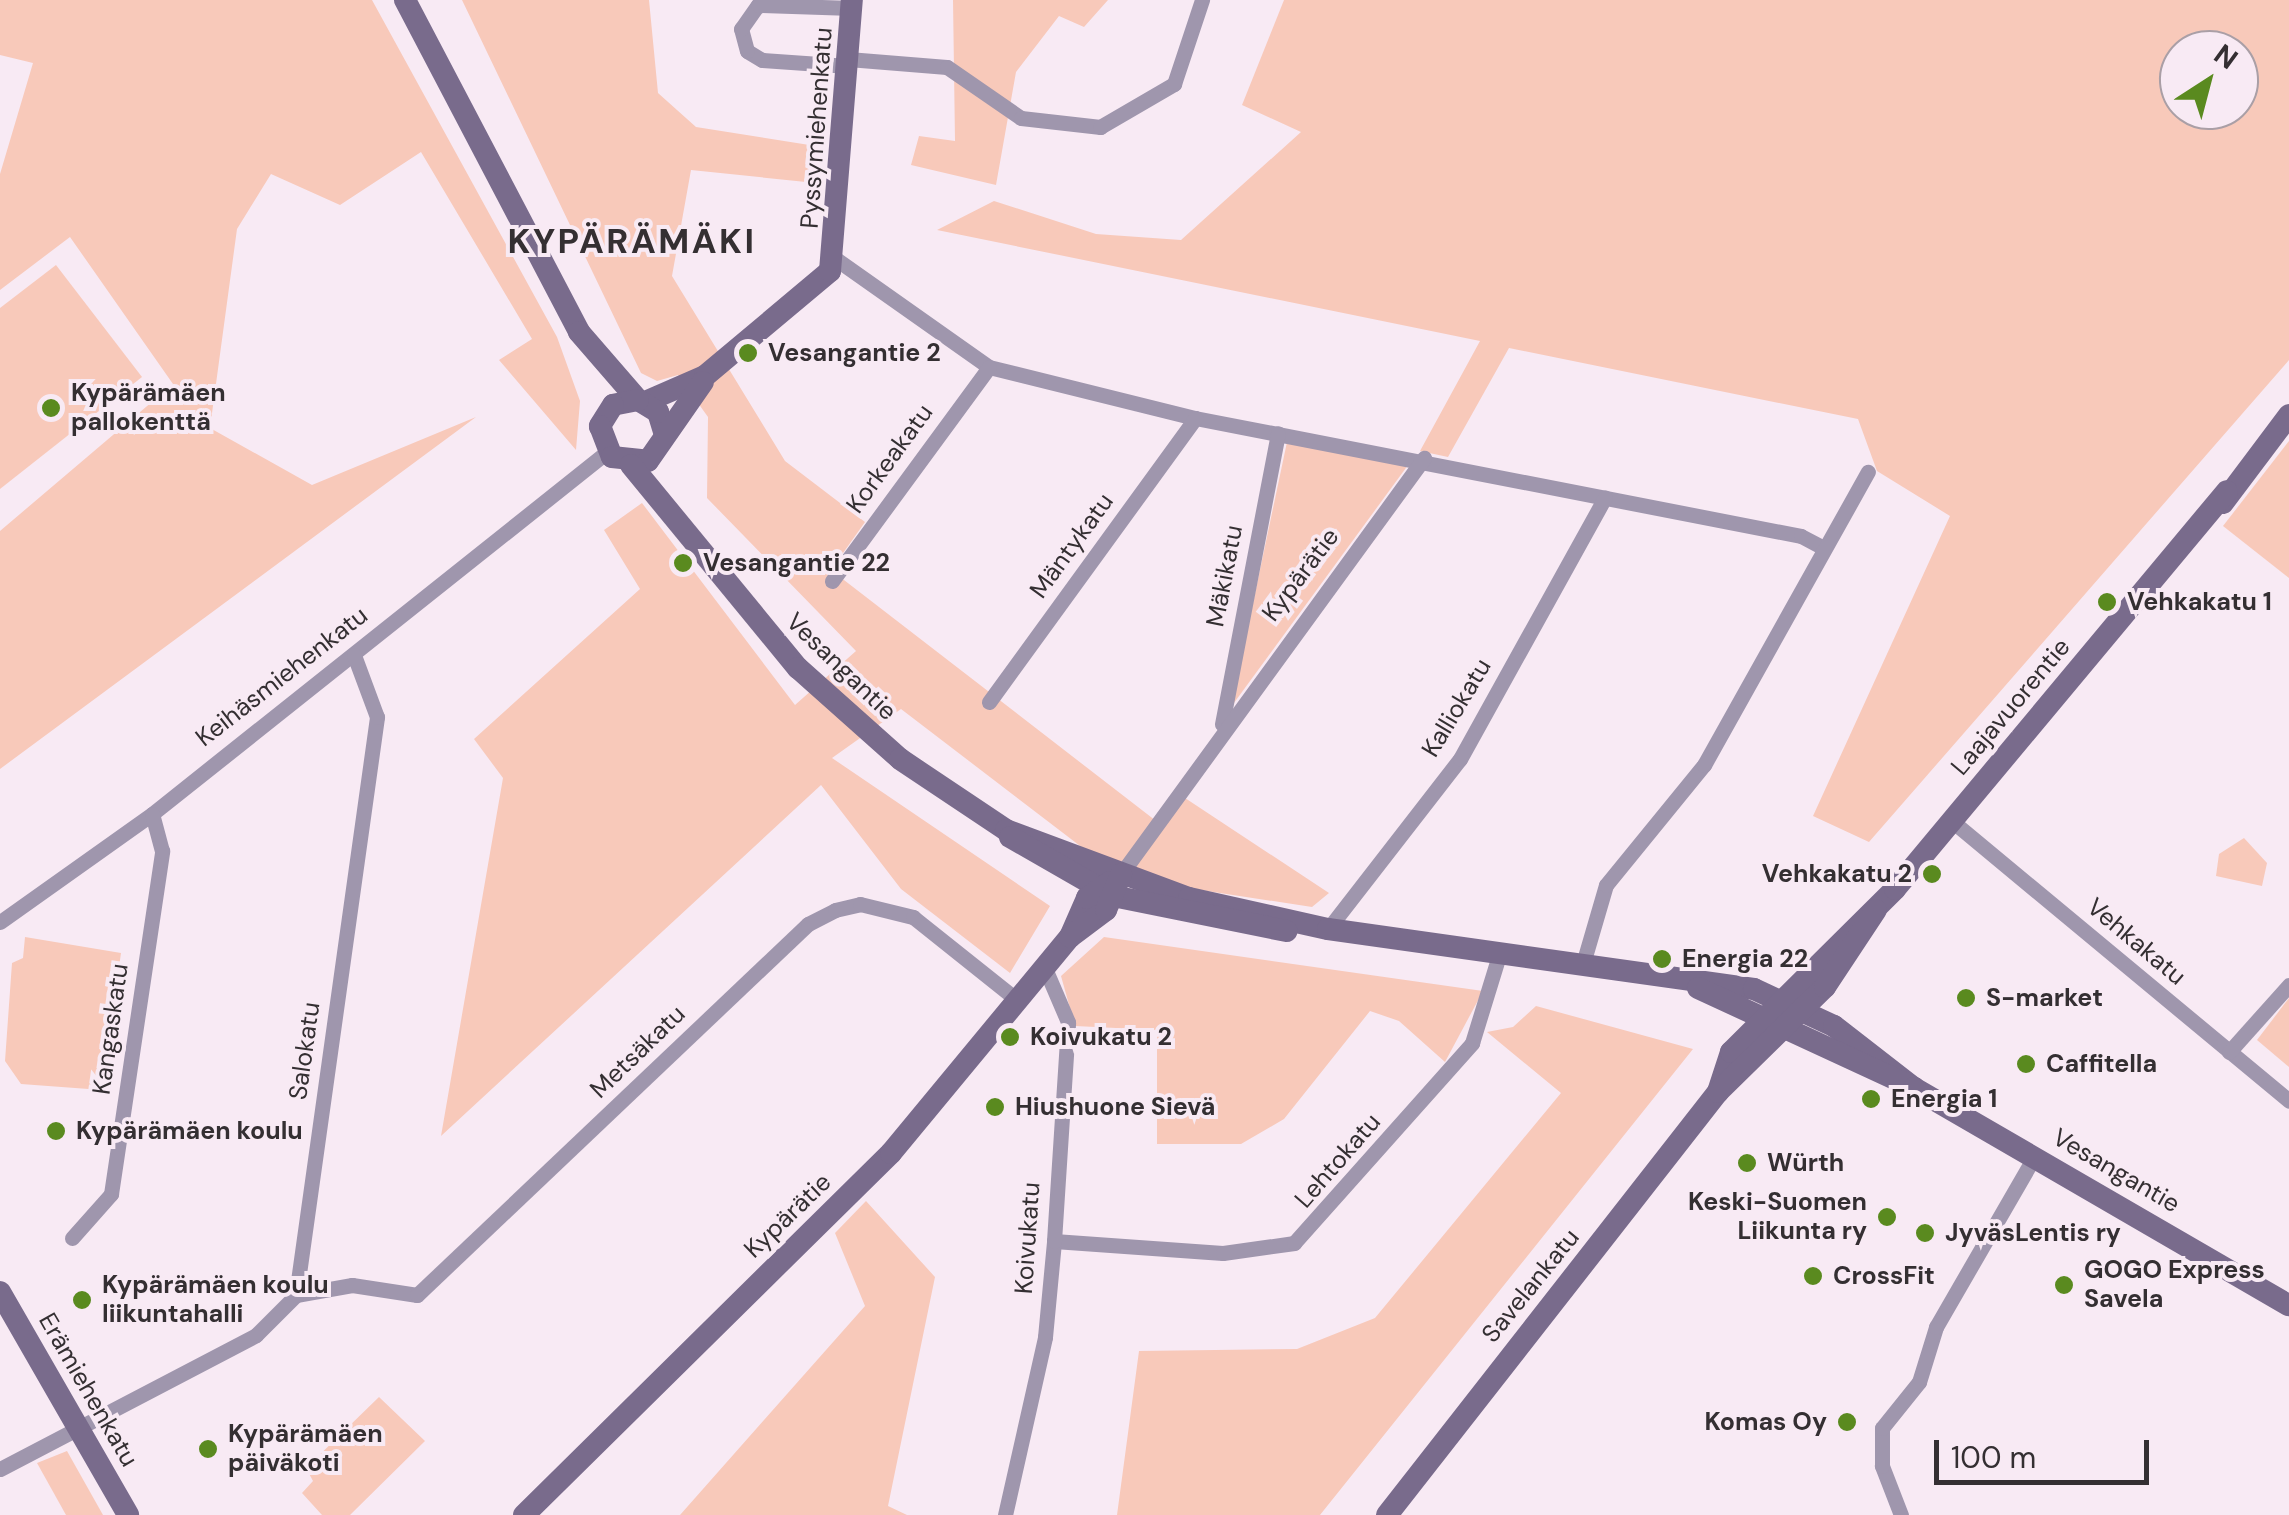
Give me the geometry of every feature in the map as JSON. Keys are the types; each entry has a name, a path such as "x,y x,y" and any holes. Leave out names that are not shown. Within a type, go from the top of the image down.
{"main road":[{"path":"405,0 595,356 608,410 600,426 599,459 630,464 660,445 705,376 836,259"},
{"name":"Pyssymiehenkatu","path":"836,259 852,4"},
{"path":"595,356 642,401 660,445"},
{"path":"608,410 705,376"},
{"name":"Laajavuorentie","path":"1784,1012 1952,821 2289,415"},
{"name":"Vesangantie","path":"660,445 672,509"},
{"name":"Vesangantie","path":"630,464 672,509 761,628 833,702 1006,830 1111,887 1328,929 1500,952 1698,988 1784,1012 2287,1300"},
{"name":"Kypärätie","path":"524,1515 891,1152 1111,887"},
{"name":"Savelankatu","path":"1387,1515 1718,1092 1732,1052 1784,1012"},
{"name":"Erämiehenkatu","path":"0,1292 128,1515"}],"street":[{"path":"852,4 758,4 741,29 754,57 947,67 1021,118 1063,130 1100,127 1174,84 1202,0"},
{"path":"836,259 989,367 1195,418 1424,458 1824,548"},
{"name":"Korkeakatu","path":"832,581 989,367"},
{"name":"Mäntykatu","path":"989,702 1195,418"},
{"name":"Mäkikatu","path":"1221,729 1278,433"},
{"name":"Kypärätie","path":"1111,887 1221,729 1424,458"},
{"name":"Keihäsmiehenkatu","path":"0,922 152,814 599,459"},
{"path":"1582,967 1606,885 1704,766 1868,472"},
{"name":"Kalliokatu","path":"1328,929 1460,759 1605,497"},
{"name":"Salokatu","path":"296,1295 377,717 354,655"},
{"name":"Kangaskatu","path":"72,1238 111,1194 162,851 152,814"},
{"name":"Vehkakatu","path":"1952,821 2289,1101"},
{"name":"Metsäkatu","path":"296,1295 352,1285 417,1296 808,924 834,910 860,904 913,917 1017,1000"},
{"name":"Lehtokatu","path":"1054,1241 1223,1253 1294,1243 1472,1043 1500,952"},
{"name":"Koivukatu","path":"1005,1515 1044,1338 1054,1241 1068,1022 1044,966"},
{"path":"2230,1052 2289,985"},
{"path":"1901,1515 1882,1466 1882,1428 1918,1382 1936,1327 2034,1156"},
{"path":"0,1469 81,1432 256,1335 296,1295"}],"shaded area":[{"path":"0,0 372,0 557,337 580,401 576,450 499,360 532,339 421,152 340,205 271,174 237,229 210,428 312,485 476,417 0,769 0,531 173,384 70,237 0,290 0,174 33,63 0,55"},
{"path":"462,0 649,0 658,93 696,127 822,147 806,182 691,170 672,276 785,461 865,522 831,570 1160,824 1185,798 1329,893 1312,907 1168,885 1088,852 901,709 832,758 1050,906 1010,973 901,889 821,785 441,1136 503,778 474,739 640,589 604,530 642,503 795,705 856,651 707,498 708,417 678,375 657,381 641,373"},
{"path":"953,0 1108,0 1084,27 1059,16 1016,72 996,185 911,165 919,136 955,141"},
{"path":"1284,0 2289,0 2289,360 1869,842 1813,816 1950,516 1877,471 1858,419 1509,348 1448,457 1420,451 1480,341 937,230 994,201 1096,234 1181,240 1301,132 1242,105"},
{"name":"Kypärämäen pallokenttä","path":"56,265 142,377 0,489 0,308"},
{"path":"2289,441 2289,578 2223,526"},
{"path":"1287,442 1411,461 1231,707"},
{"path":"2244,838 2267,863 2262,886 2216,876 2219,854"},
{"path":"25,937 121,953 102,1090 21,1084 5,1061 12,963 23,958"},
{"path":"1104,937 1483,991 1445,1062 1399,1021 1370,1011 1284,1119 1241,1144 1157,1144 1157,1030 1075,1026 1061,976"},
{"path":"2289,998 2289,1067 2257,1040"},
{"path":"1536,1006 1693,1049 1320,1515 1117,1515 1139,1351 1297,1349 1375,1318 1561,1093 1487,1032 1513,1027"},
{"path":"866,1201 935,1277 888,1506 907,1515 680,1515 865,1306 835,1233"},
{"path":"379,1397 425,1441 350,1515 322,1515 302,1493 313,1481 306,1468"},
{"path":"67,1451 103,1515 66,1515 37,1463"}],"place":[{"name":"Vesangantie 2","path":"748,353"},
{"name":"Kypärämäen pallokenttä","path":"51,408"},
{"name":"Vesangantie 22","path":"683,563"},
{"name":"Vehkakatu 1","path":"2107,602"},
{"name":"Vehkakatu 2","path":"1932,874"},
{"name":"Energia 22","path":"1662,959"},
{"name":"S-market","path":"1966,998"},
{"name":"Koivukatu 2","path":"1010,1037"},
{"name":"Caffitella","path":"2026,1064"},
{"name":"Energia 1","path":"1871,1099"},
{"name":"Hiushuone Sievä","path":"995,1107"},
{"name":"Kypärämäen koulu","path":"56,1131"},
{"name":"Würth","path":"1747,1163"},
{"name":"Keski-Suomen Liikunta ry","path":"1887,1217"},
{"name":"JyväsLentis ry","path":"1925,1233"},
{"name":"CrossFit","path":"1813,1276"},
{"name":"GOGO Express Savela","path":"2064,1285"},
{"name":"Kypärämäen koulu liikuntahalli","path":"82,1300"},
{"name":"Komas Oy","path":"1847,1422"},
{"name":"Kypärämäen päiväkoti","path":"208,1449"}],"district":[{"name":"KYPÄRÄMÄKI","path":"632,241"}]}
